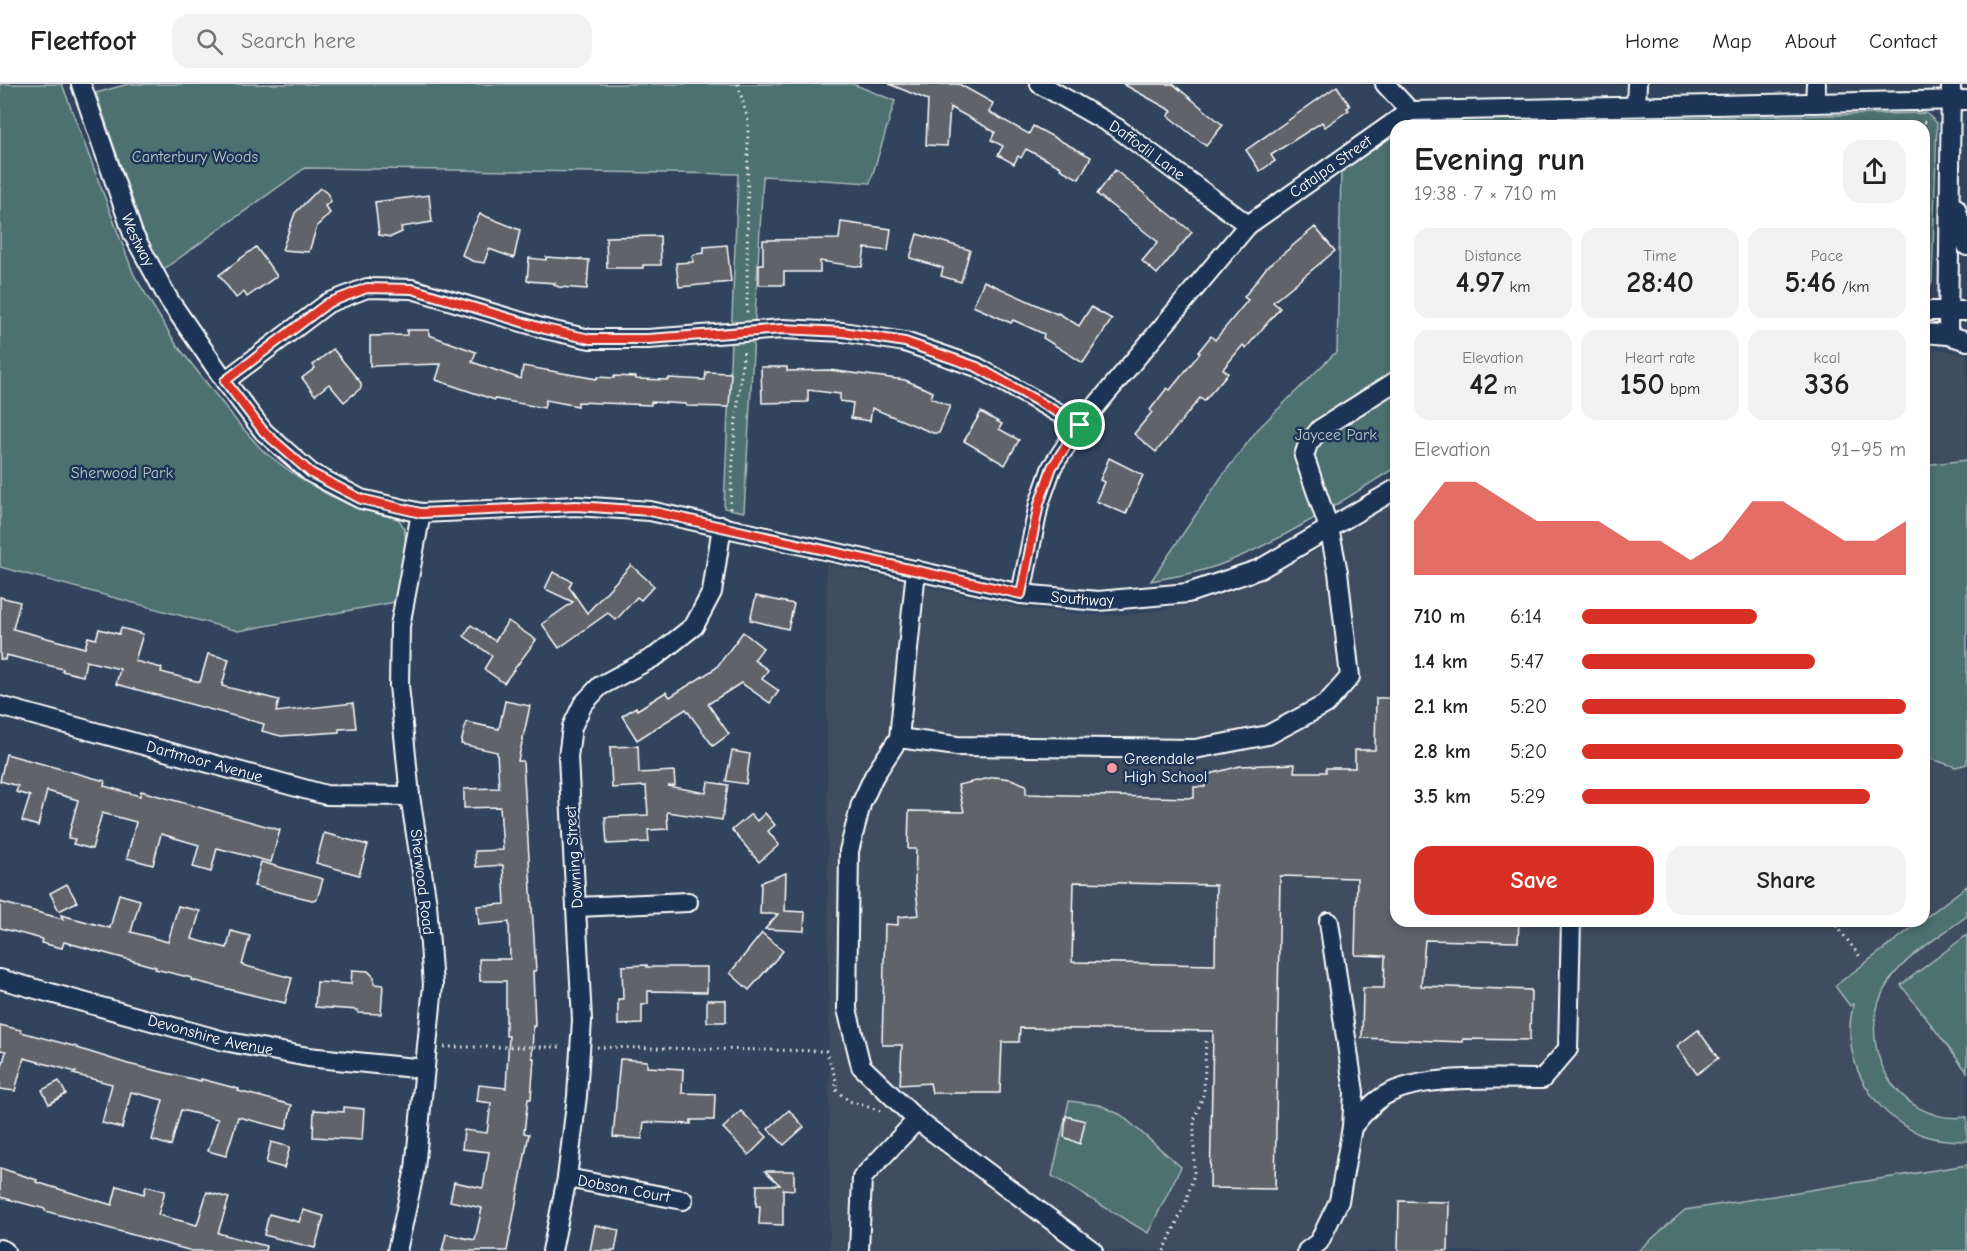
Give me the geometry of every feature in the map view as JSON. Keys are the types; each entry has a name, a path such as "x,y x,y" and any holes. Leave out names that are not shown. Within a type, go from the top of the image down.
{"street":[{"name":"Westway","path":"81,84 133,234 169,300 225,381"},
{"name":"Daffodil Lane","path":"1040,84 1117,128 1248,225"},
{"path":"1385,84 1410,111 1815,103 1956,95 1950,180 1948,335"},
{"path":"1636,106 1637,84"},
{"path":"1815,103 1816,84"},
{"name":"Catalpa Street","path":"1397,120 1410,111"},
{"name":"Catalpa Street","path":"1021,594 1039,504 1052,467 1080,425 1248,225 1390,125"},
{"path":"1950,180 1967,246"},
{"path":"225,381 328,303 367,288 412,289 545,329 590,339 648,339 783,329 843,332 905,342 977,367 1080,425"},
{"path":"1930,311 1967,311"},
{"path":"1930,334 1948,335 1967,341"},
{"name":"Southway","path":"225,381 264,432 311,473 361,499 421,513 576,506 650,511 1021,594 1098,601 1188,593 1260,569 1390,492"},
{"path":"899,738 957,746 1195,749 1268,735 1326,704 1350,677 1338,572 1329,528 1306,469 1304,456 1308,444 1320,429 1390,385"},
{"name":"Sherwood Road","path":"397,1251 415,1169 433,985 427,904 410,796 399,685 400,626 421,513"},
{"name":"Downing Street","path":"552,1251 567,1178 577,1096 582,1020 567,757 572,727 583,704 600,686 656,656 694,626 712,592 722,526"},
{"path":"916,570 899,738 874,776 861,804 849,851 847,1009 861,1066 917,1120 1093,1251"},
{"name":"Dartmoor Avenue","path":"0,706 326,795 410,796"},
{"path":"577,907 688,902"},
{"path":"1306,1251 1319,1242 1339,1201 1352,1127 1354,1092 1329,922"},
{"path":"1352,1127 1379,1099 1413,1083 1474,1079 1542,1079 1569,1049 1571,927"},
{"name":"Devonshire Avenue","path":"0,980 224,1041 308,1057 424,1068"},
{"path":"859,1251 862,1178 917,1120"},
{"name":"Dobson Court","path":"567,1178 683,1200"},
{"path":"0,1250 5,1251"}],"path":[{"path":"730,509 735,429 746,332 748,121 738,84"},
{"path":"1838,927 1861,958"},
{"path":"1164,1251 1186,1202 1194,1174 1194,1121 1204,1093 1206,1038"},
{"path":"442,1047 566,1047"},
{"path":"592,1047 826,1051 836,1080 836,1090 849,1101 888,1113"}],"shaded area":[{"name":"Greendale High School","path":"1930,348 1967,354 1967,1165 1686,1210 1638,1251 830,1251 826,564 1021,608 1088,615 1127,615 1211,599 1264,579 1390,506 1390,927 1930,927"}],"green space":[{"name":"Sherwood Park","path":"0,84 62,84 134,275 176,344 263,451 291,472 327,494 354,507 398,519 403,526 406,546 395,602 238,631 0,567"},
{"name":"Canterbury Woods","path":"128,84 853,84 895,101 870,183 763,176 744,512 724,508 738,174 305,168 161,271 145,237 96,93"},
{"path":"1926,113 1937,123 1932,282 1930,286 1930,120 1448,120"},
{"name":"Jaycee Park","path":"1390,138 1390,471 1271,542 1209,568 1151,581 1222,476 1258,429 1337,351 1341,171"},
{"path":"1967,460 1967,764 1956,767 1930,759 1930,464"},
{"path":"1967,886 1967,916 1906,962 1890,980 1879,1003 1874,1027 1877,1051 1886,1074 1900,1093 1918,1108 1941,1116 1967,1117 1967,1141 1925,1136 1894,1119 1881,1107 1861,1078 1855,1062 1850,1027 1853,1004 1850,1006 1835,986 1913,927 1930,927 1930,914"},
{"path":"1967,935 1967,1072 1901,985"},
{"path":"1069,1101 1100,1105 1121,1115 1181,1167 1148,1233 1052,1176"},
{"path":"1967,1165 1967,1251 1638,1251 1685,1210"}],"building":[{"path":"889,84 959,84 993,103 989,112 1029,134 1033,126 1091,157 1079,179 1026,149 1021,158 1018,156 1014,164 998,155 1003,146 991,140 995,132 950,107 947,146 926,145 928,100"},
{"path":"1123,84 1173,84 1223,125 1206,146 1168,116 1172,111"},
{"path":"1337,86 1350,106 1347,108 1349,110 1325,127 1322,122 1271,155 1275,161 1260,171 1246,150"},
{"path":"1115,170 1192,232 1157,274 1142,261 1158,242 1097,194"},
{"path":"320,188 327,193 331,201 325,206 330,213 317,226 309,252 282,250 295,213"},
{"path":"429,195 432,222 401,227 402,232 391,237 379,235 375,202"},
{"path":"480,214 520,230 514,258 489,249 484,263 472,261 462,255"},
{"path":"841,222 891,229 888,251 865,248 862,267 820,261 820,272 784,272 784,285 759,285 759,264 763,264 763,240 839,239"},
{"path":"1315,227 1335,251 1273,302 1280,308 1246,348 1243,345 1223,369 1228,373 1204,401 1200,398 1156,452 1134,434 1152,412 1150,410 1167,388 1170,390 1211,336 1215,340 1248,300 1244,297 1266,268"},
{"path":"917,234 970,250 961,282 941,276 943,268 910,258"},
{"path":"660,236 661,265 643,265 643,268 607,268 606,237"},
{"path":"727,245 731,282 679,287 676,263 693,262 692,256 704,253 704,247"},
{"path":"256,247 277,276 247,297 244,292 236,298 219,275"},
{"path":"546,257 589,260 587,289 527,281 529,258 546,260"},
{"path":"984,281 1058,313 1079,326 1091,307 1112,319 1083,363 1043,338 1044,334 1013,320 1011,323 973,306"},
{"path":"407,330 429,330 429,335 476,352 472,362 521,379 523,366 597,379 597,377 614,378 614,376 636,377 636,379 705,380 706,372 731,373 729,407 651,402 651,405 578,402 578,406 546,400 544,408 495,400 436,380 441,364 370,366 370,336 407,335"},
{"path":"333,349 361,383 361,388 344,402 329,384 315,395 302,378 315,368 313,365"},
{"path":"761,367 787,367 787,371 829,370 905,380 933,392 931,398 950,406 939,433 933,433 872,408 870,421 851,418 853,403 840,401 840,394 808,390 808,402 762,403"},
{"path":"981,412 1002,424 999,429 1019,440 1005,465 964,441"},
{"path":"1109,458 1143,475 1126,514 1096,501 1104,482 1100,480"},
{"path":"631,565 654,586 641,600 637,597 616,620 608,613 559,648 542,624 573,602 545,589 553,572 572,581 569,587 587,613"},
{"path":"756,596 794,604 788,629 750,620"},
{"path":"0,597 20,602 13,629 85,648 88,637 96,639 99,629 119,634 121,628 143,634 135,661 162,668 161,672 200,682 208,654 229,659 222,686 279,700 276,712 353,703 356,728 339,729 339,732 281,736 262,731 264,724 116,684 120,669 86,661 83,676 6,655 5,660 0,659"},
{"path":"508,621 536,640 504,683 484,669 492,656 464,636 471,625 495,641"},
{"path":"743,632 763,648 754,660 768,670 762,679 779,691 770,703 741,683 708,704 729,734 713,746 686,709 637,740 622,716 636,707 637,710 666,692 670,697 716,668"},
{"path":"1376,698 1390,698 1390,927 1519,927 1518,942 1425,940 1421,986 1531,990 1530,1040 1463,1039 1463,1042 1362,1038 1363,988 1384,988 1385,956 1355,955 1357,878 1280,876 1275,1189 1210,1188 1213,1031 1020,1028 1019,1042 1002,1042 1000,1093 932,1093 930,1083 900,1085 902,1045 882,1045 885,924 898,925 898,917 919,915 915,882 916,849 908,849 909,811 964,812 958,785 995,777 1011,779 1026,785 1026,794 1194,798 1194,787 1205,787 1206,775 1240,766 1295,764 1294,772 1326,772 1326,768 1355,768 1355,750 1375,750","holes":["1074,882 1216,885 1215,965 1072,962"]},
{"path":"505,701 530,706 518,761 523,761 536,971 533,971 535,1026 533,1026 532,1058 534,1058 531,1099 528,1099 524,1133 529,1134 507,1251 442,1251 446,1234 475,1240 482,1208 450,1201 454,1182 483,1188 489,1152 462,1149 464,1130 487,1133 491,1103 477,1101 479,1085 506,1088 509,1036 506,1036 506,981 480,981 479,959 510,959 509,922 479,925 477,906 505,904 503,865 476,867 475,851 503,850 500,807 464,808 464,789 499,788 497,752 461,744 466,722 499,729"},
{"path":"638,746 639,773 674,771 675,785 668,786 706,793 708,782 728,785 722,820 667,812 668,829 648,830 649,842 607,844 605,817 648,815 646,786 612,788 610,747"},
{"path":"732,751 750,754 746,784 726,781"},
{"path":"6,754 105,781 104,786 140,796 141,791 280,830 271,862 217,848 211,872 193,867 199,845 161,834 153,865 127,858 136,822 102,813 92,849 73,844 75,839 68,838 78,800 47,791 38,826 22,821 30,796 16,792 18,786 0,781"},
{"path":"765,813 775,825 768,831 779,845 759,862 732,830 751,814 757,821"},
{"path":"324,833 368,845 359,875 316,863"},
{"path":"261,862 323,879 317,899 312,900 254,886"},
{"path":"786,873 785,911 805,912 804,931 765,929 778,914 760,914 761,882"},
{"path":"67,884 77,902 59,911 50,893"},
{"path":"119,894 140,900 131,932 168,942 178,906 200,911 192,939 227,948 231,931 250,936 242,965 292,978 285,1003 191,980 192,978 155,969 156,967 64,942 62,948 41,943 42,939 0,928 0,902 63,919 61,915 110,928"},
{"path":"762,933 783,951 749,990 730,973"},
{"path":"647,965 647,967 707,967 707,992 648,991 648,1004 642,1005 642,1024 618,1025 618,999 623,999 622,966"},
{"path":"352,970 368,971 374,977 374,984 383,985 381,1014 315,1007 317,982 351,984"},
{"path":"707,1000 726,1000 726,1022 707,1022"},
{"path":"0,1025 128,1064 201,1081 201,1079 292,1105 286,1129 238,1117 226,1156 208,1151 218,1119 181,1110 171,1146 152,1140 163,1100 131,1092 122,1128 102,1123 112,1084 73,1074 76,1072 24,1058 15,1091 0,1089 0,1074 6,1051 0,1050"},
{"path":"1698,1030 1718,1058 1697,1074 1677,1046"},
{"path":"620,1059 647,1061 647,1067 683,1069 682,1093 715,1094 714,1120 691,1120 691,1124 644,1122 642,1139 613,1137"},
{"path":"59,1081 66,1094 49,1104 42,1090"},
{"path":"344,1107 364,1109 362,1140 313,1137 314,1110 344,1112"},
{"path":"789,1110 804,1127 784,1145 768,1129"},
{"path":"741,1111 767,1137 749,1155 723,1128"},
{"path":"1066,1116 1085,1121 1080,1144 1064,1137"},
{"path":"271,1142 290,1147 284,1168 266,1163"},
{"path":"0,1168 37,1180 36,1182 112,1205 117,1186 144,1194 146,1186 165,1191 158,1215 197,1225 207,1192 229,1198 218,1233 266,1246 265,1251 192,1251 0,1197"},
{"path":"765,1171 794,1171 794,1190 783,1189 783,1225 759,1224 760,1206 756,1206 757,1185 780,1185"},
{"path":"1399,1201 1449,1202 1448,1251 1398,1251"},
{"path":"303,1210 324,1216 315,1248 264,1235 269,1214 299,1222"},
{"path":"595,1225 619,1230 615,1251 590,1251"}],"place":[{"name":"Greendale High School","path":"1112,768"}],"route":[{"path":"367,288 412,289 545,329 590,339 648,339 783,329 843,332 905,342 977,367 1080,425 1052,467 1039,504 1021,594 650,511 576,506 421,513 361,499 311,473 264,432 225,381 328,303 367,288"}]}
